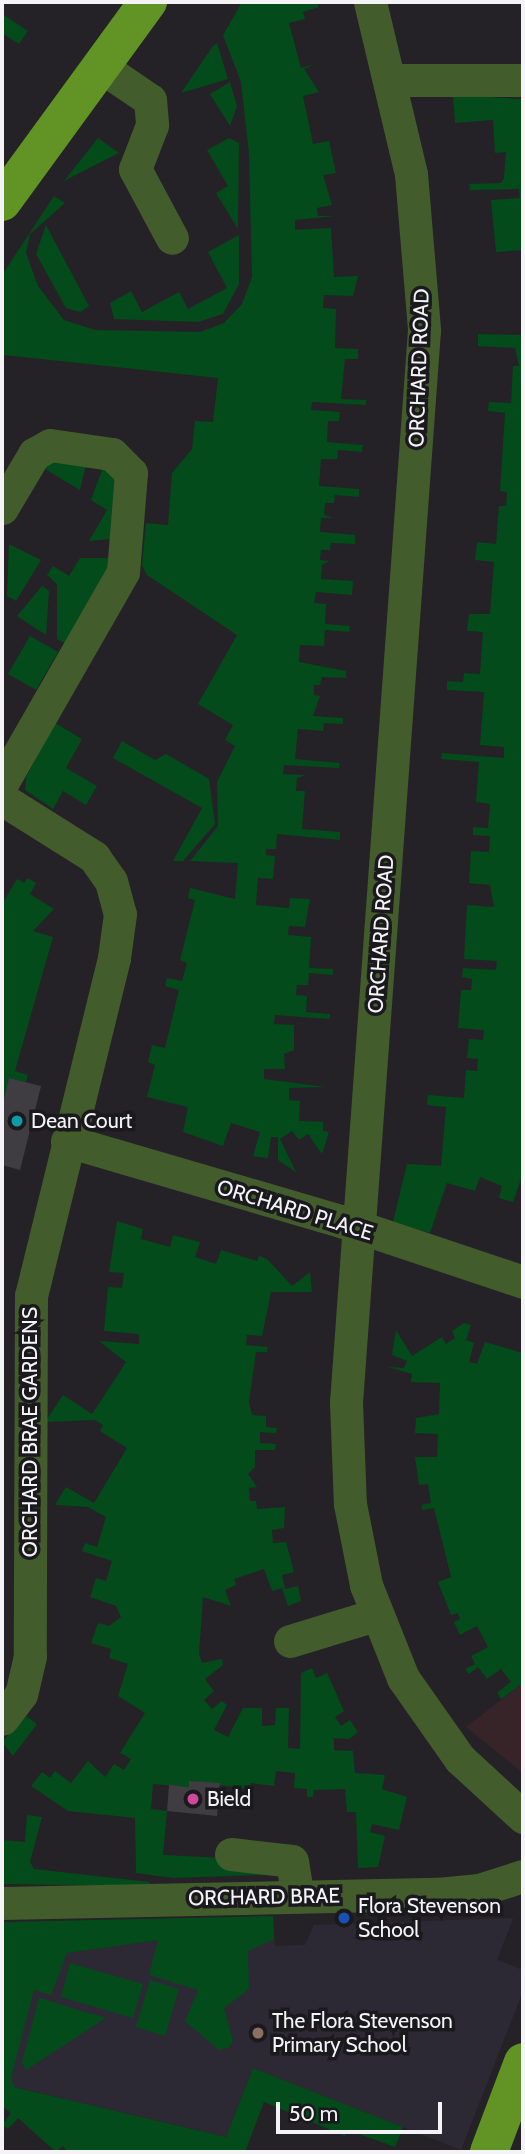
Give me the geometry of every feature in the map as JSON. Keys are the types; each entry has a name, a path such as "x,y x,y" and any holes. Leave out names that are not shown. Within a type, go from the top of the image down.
{"main road":[{"path":"2,202 103,68 148,2"},
{"path":"489,2152 523,2062"}],"street":[{"name":"ORCHARD ROAD","path":"370,2 390,80 418,222 424,330 346,1457 357,1544 375,1615 403,1678 435,1728 476,1776 523,1816"},
{"path":"103,68 150,100 153,120 135,169 172,237"},
{"path":"390,80 523,80"},
{"path":"2,508 34,454 50,445 117,456 131,473 123,572 2,783"},
{"name":"ORCHARD BRAE GARDENS","path":"2,799 79,844 104,869 117,897 114,958 39,1246 27,1343 30,1656 20,1694 2,1719"},
{"name":"ORCHARD PLACE","path":"67,1141 360,1229 523,1282"},
{"path":"290,1641 375,1615"},
{"path":"231,1854 292,1861 298,1897"},
{"name":"ORCHARD BRAE","path":"2,1903 479,1890 523,1876"}],"shaded area":[{"path":"523,1683 523,1773 466,1727"},
{"name":"The Flora Stevenson Primary School","path":"273,1916 275,1946 305,1945 314,1925 513,1918 497,1960 523,1970 523,1991 461,2150 253,2068 226,2137 2,2084 39,1922"}],"green space":[{"path":"242,2 317,2 319,7 303,12 305,19 289,23 301,68 316,64 304,69 319,92 303,96 313,144 329,141 336,173 323,175 332,205 317,208 318,216 335,216 295,220 295,230 331,228 334,277 358,276 353,296 324,295 323,308 336,309 335,348 358,349 358,359 345,359 341,399 366,400 366,405 312,402 311,410 340,412 339,421 328,421 327,442 363,445 362,452 338,450 337,459 321,459 319,486 359,489 359,497 335,495 334,503 325,503 324,515 333,518 321,518 320,532 355,535 355,544 331,543 330,550 321,550 320,560 329,561 322,565 321,579 353,581 352,595 316,592 314,603 326,604 325,624 350,626 349,632 325,630 324,646 300,645 299,662 346,671 346,678 322,677 320,685 314,685 314,695 320,696 313,716 343,718 343,724 324,723 323,731 298,729 295,759 340,763 339,768 284,765 283,774 306,775 297,778 296,791 305,791 302,829 340,832 340,840 277,834 276,849 266,849 266,855 275,856 273,879 258,878 256,905 289,908 290,898 310,899 305,927 289,926 288,935 311,937 309,968 333,969 333,975 309,973 308,985 297,985 296,995 307,996 306,1012 330,1014 330,1019 275,1015 274,1024 294,1025 294,1050 284,1054 285,1069 264,1069 264,1079 326,1087 289,1088 289,1100 300,1101 299,1121 323,1122 323,1131 329,1132 322,1154 308,1134 299,1140 292,1131 280,1139 296,1172 278,1160 278,1137 271,1137 268,1158 253,1156 260,1132 231,1123 223,1146 183,1132 188,1107 147,1097 155,1065 148,1062 152,1045 165,1048 179,990 165,986 167,978 182,981 187,963 180,960 195,900 188,898 190,888 235,899 238,863 190,861 218,826 217,782 235,746 225,740 233,725 198,704 237,635 147,575 142,565 146,523 168,525 172,473 192,449 195,421 213,422 218,378 4,355 2,349 2,275 54,196 65,203 30,234 26,253 38,286 64,320 95,330 200,332 224,323 242,304 252,277 249,154 241,82 223,35"},
{"path":"2,7 4,15 28,31 19,44 2,33"},
{"path":"217,43 228,79 181,93 213,46"},
{"path":"230,82 237,106 230,126 210,94"},
{"path":"453,95 523,99 523,250 496,252 491,200 520,198 519,189 470,190 469,184 501,183 504,178 506,152 495,153 493,120 455,123"},
{"path":"98,138 119,153 64,181"},
{"path":"229,138 239,143 238,229 216,193 228,186 207,150"},
{"path":"46,225 89,306 80,312 66,308 36,254"},
{"path":"239,235 239,284 223,314 198,322 114,319 110,303 131,291 142,312 179,292 188,309 227,288 208,252"},
{"path":"478,334 523,335 523,1173 513,1202 499,1198 502,1186 480,1177 475,1191 447,1183 430,1233 393,1222 407,1164 441,1166 446,1107 427,1105 428,1095 464,1098 466,1070 477,1071 478,1059 467,1058 469,1039 483,1040 484,1030 458,1028 461,990 471,990 472,979 462,977 463,968 496,970 497,961 464,959 467,905 494,907 490,885 469,883 471,851 489,852 490,836 473,835 473,827 488,828 490,804 476,802 479,762 441,759 442,753 504,758 504,747 480,745 484,692 447,690 447,681 463,682 464,673 480,674 483,632 467,631 469,614 490,614 494,562 475,560 477,542 496,544 499,506 506,506 507,492 500,491 505,413 488,411 489,402 511,403 513,366 519,366 515,348 478,346"},
{"path":"44,461 86,465 80,490 40,466"},
{"path":"104,465 114,470 120,538 89,541 107,510 91,500"},
{"path":"9,544 41,560 16,601 7,596"},
{"path":"80,558 115,558 68,645 57,639 57,584 47,575 53,566 69,576"},
{"path":"42,586 49,591 46,635 17,616"},
{"path":"30,636 58,652 36,690 8,674"},
{"path":"55,723 82,739 66,768 97,786 86,805 63,791 53,809 25,790 26,777"},
{"path":"122,741 155,760 166,754 209,779 215,824 183,861 173,861 202,808 113,758"},
{"path":"28,878 36,883 30,894 54,909 33,931 53,937 15,1071 28,1075 26,1082 9,1078 2,1106 2,904 17,879 24,883"},
{"path":"117,1221 143,1229 141,1239 170,1247 173,1235 200,1242 195,1257 216,1264 221,1250 257,1261 259,1256 267,1259 292,1286 310,1272 312,1292 271,1292 262,1336 247,1335 246,1345 268,1347 267,1352 256,1352 249,1402 252,1415 266,1416 266,1427 277,1428 276,1433 260,1432 260,1443 276,1444 275,1450 255,1450 255,1467 248,1474 257,1487 249,1488 250,1501 256,1501 257,1509 285,1507 284,1528 272,1530 273,1543 286,1542 294,1572 282,1575 285,1589 298,1586 301,1601 288,1606 282,1588 272,1591 264,1569 234,1579 236,1585 225,1590 231,1606 203,1597 199,1654 202,1663 222,1659 223,1665 205,1679 214,1691 204,1700 212,1709 222,1701 227,1705 214,1730 228,1737 243,1708 262,1708 262,1726 275,1725 276,1708 289,1708 288,1748 300,1749 301,1673 312,1668 316,1678 327,1673 344,1711 335,1717 341,1726 350,1720 358,1732 349,1739 334,1738 334,1750 353,1751 355,1773 385,1775 382,1789 407,1797 399,1830 372,1824 370,1832 385,1836 378,1867 358,1868 356,1812 347,1812 345,1789 314,1790 313,1797 307,1797 307,1789 294,1788 295,1773 276,1771 274,1786 251,1783 250,1789 190,1781 189,1787 153,1784 151,1809 167,1811 163,1855 226,1858 288,1874 173,1878 136,1873 135,1818 68,1811 31,1786 42,1772 50,1778 55,1771 71,1783 88,1761 105,1777 114,1764 124,1770 131,1759 120,1753 145,1713 118,1696 128,1664 109,1658 111,1649 91,1643 98,1623 109,1626 121,1617 116,1606 90,1597 96,1578 106,1581 112,1561 82,1551 85,1543 97,1547 106,1517 88,1507 55,1505 66,1487 94,1503 127,1448 100,1431 103,1425 95,1420 45,1422 63,1395 92,1414 108,1390 126,1362 99,1341 139,1344 139,1334 104,1331 108,1287 122,1288 124,1273 109,1272"},
{"path":"464,1323 471,1325 466,1340 474,1343 469,1362 477,1364 485,1342 523,1353 523,1683 501,1699 497,1693 511,1682 501,1669 487,1679 478,1667 469,1674 465,1669 475,1664 471,1656 488,1647 477,1626 460,1635 454,1622 460,1619 458,1613 451,1615 438,1582 451,1577 434,1508 422,1510 422,1505 431,1503 428,1484 419,1485 415,1457 437,1457 438,1434 415,1433 416,1418 439,1414 440,1383 411,1382 412,1374 388,1367 404,1368 407,1361 392,1355 396,1330 412,1356 442,1337 446,1344 455,1338 452,1331"},
{"path":"26,1716 37,1724 13,1756 2,1742"},
{"path":"27,1815 42,1817 30,1862 34,1869 150,1882 150,1886 2,1884 2,1840 25,1842"},
{"path":"273,1916 274,1939 248,1951 249,1989 224,2008 233,2042 228,2048 219,2050 185,2021 198,1990 149,1975 158,1940 67,1953 51,1995 34,1990 11,2078 14,2087 226,2137 253,2068 403,2127 395,2147 348,2130 345,2136 264,2102 245,2152 68,2152 63,2146 56,2152 18,2118 8,2129 2,2125 11,2113 2,2106 2,1922"},
{"path":"70,1963 143,1984 133,2018 61,1997"},
{"path":"150,1980 179,1989 165,2036 136,2027"},
{"path":"39,1998 106,2018 26,2070 22,2062"}],"building":[{"name":"Dean Court","path":"9,1078 41,1086 20,1170 2,1165 2,1106"},
{"name":"Bield","path":"189,1781 220,1783 217,1816 167,1811 169,1785 189,1787"}],"place":[{"name":"Dean Court","path":"17,1121"},
{"name":"Bield","path":"193,1799"},
{"name":"Flora Stevenson School","path":"344,1918"},
{"name":"The Flora Stevenson Primary School","path":"258,2033"}]}
